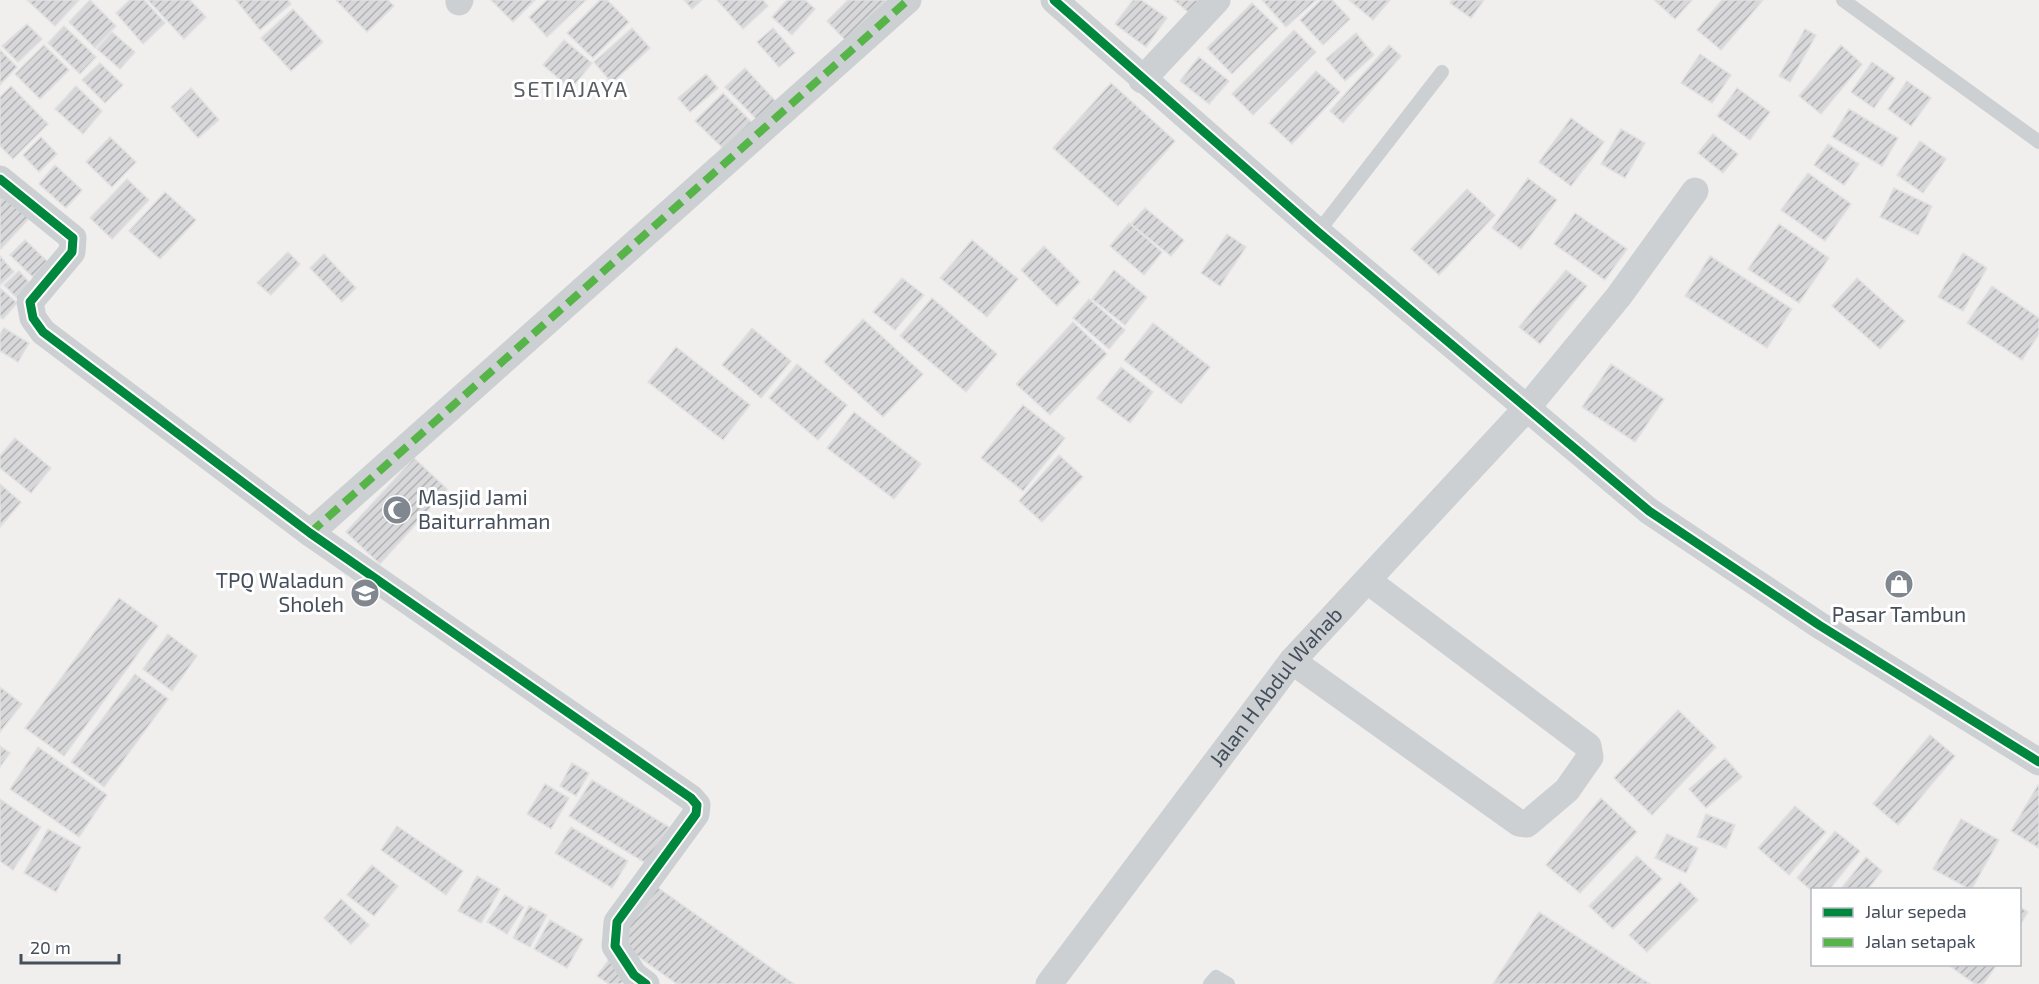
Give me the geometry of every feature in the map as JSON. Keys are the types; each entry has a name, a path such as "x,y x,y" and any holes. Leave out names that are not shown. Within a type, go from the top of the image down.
{"street":[{"path":"310,533 908,0"},
{"path":"1054,0 1142,80 1318,232 1649,511 1819,625 2039,762"},
{"path":"1142,80 1217,0"},
{"path":"0,179 74,238 72,252 30,302 33,318 43,332 310,533 691,798 697,805 696,814 617,922 615,946 634,975 646,984"},
{"name":"Jalan H Abdul Wahab","path":"1049,984 1292,661 1526,409 1619,296 1695,191"},
{"path":"1292,661 1519,823 1527,824 1567,790 1585,768 1590,757 1588,746 1368,581"}],"lane":[{"path":"1843,0 2039,142"},
{"path":"1318,232 1442,72"},
{"path":"1210,984 1216,977 1228,984"}],"building":[{"path":"27,0 79,0 55,26"},
{"path":"90,0 116,26 95,48 69,22"},
{"path":"130,0 144,0 165,23 143,44 116,13"},
{"path":"148,0 190,0 206,17 184,39"},
{"path":"236,0 288,0 291,4 260,30"},
{"path":"336,0 388,0 394,6 367,32"},
{"path":"491,0 535,0 513,22"},
{"path":"547,0 586,0 547,37 529,17"},
{"path":"600,0 607,0 629,22 593,58 567,33"},
{"path":"684,0 702,0 692,9"},
{"path":"717,0 763,0 768,6 743,29"},
{"path":"787,0 805,0 815,9 792,35 772,17"},
{"path":"848,0 893,0 849,44 827,21"},
{"path":"1133,0 1141,0 1167,18 1146,47 1115,24"},
{"path":"1174,0 1208,0 1194,17"},
{"path":"1262,0 1316,0 1286,27"},
{"path":"1321,0 1332,0 1350,19 1323,45 1300,20"},
{"path":"1349,0 1390,0 1373,20"},
{"path":"1452,0 1484,0 1471,18 1450,3"},
{"path":"1654,0 1692,0 1675,19"},
{"path":"1722,0 1763,0 1721,50 1697,30"},
{"path":"1252,3 1278,28 1232,74 1207,48"},
{"path":"293,9 323,42 291,71 261,38"},
{"path":"27,24 42,39 18,62 2,46"},
{"path":"64,26 96,57 80,74 48,43"},
{"path":"632,28 650,48 612,83 594,62"},
{"path":"773,28 795,53 779,67 757,42"},
{"path":"1805,29 1816,35 1790,82 1779,76"},
{"path":"1294,30 1316,52 1253,115 1232,94"},
{"path":"112,32 135,52 120,69 97,49"},
{"path":"1356,33 1374,55 1345,81 1326,59"},
{"path":"564,40 592,63 571,89 543,65"},
{"path":"44,45 69,70 40,99 15,74"},
{"path":"1389,45 1401,56 1343,123 1330,111"},
{"path":"1841,45 1862,64 1821,114 1799,96"},
{"path":"0,50 17,67 0,85"},
{"path":"1700,54 1731,75 1712,103 1681,83"},
{"path":"1199,57 1229,81 1209,104 1180,81"},
{"path":"1872,62 1895,78 1874,108 1851,92"},
{"path":"100,63 123,85 105,103 82,80"},
{"path":"745,68 782,108 763,126 725,87"},
{"path":"1316,71 1340,92 1292,144 1269,123"},
{"path":"706,74 718,88 690,112 678,98"},
{"path":"1907,81 1931,98 1911,126 1888,109"},
{"path":"1111,83 1175,141 1118,206 1053,148"},
{"path":"11,86 48,124 13,159 0,146 0,97"},
{"path":"76,86 102,111 83,134 55,109"},
{"path":"191,88 219,120 198,138 171,107"},
{"path":"1737,88 1770,112 1750,140 1717,116"},
{"path":"723,93 758,129 731,156 695,121"},
{"path":"1849,109 1898,138 1882,166 1832,137"},
{"path":"1571,118 1604,142 1571,186 1539,162"},
{"path":"1621,129 1645,143 1625,178 1601,164"},
{"path":"1713,134 1738,154 1723,173 1698,153"},
{"path":"41,137 57,154 39,172 23,155"},
{"path":"110,137 136,162 112,187 86,162"},
{"path":"1920,141 1946,159 1923,193 1897,175"},
{"path":"1828,144 1859,164 1844,185 1814,165"},
{"path":"55,165 82,190 66,208 39,184"},
{"path":"1808,173 1851,204 1825,241 1781,210"},
{"path":"1528,178 1557,200 1521,249 1492,228"},
{"path":"127,179 149,200 112,239 90,218"},
{"path":"1894,188 1932,206 1918,235 1880,217"},
{"path":"1467,189 1495,215 1439,275 1411,249"},
{"path":"0,192 32,215 1,249 0,249"},
{"path":"165,192 196,220 160,259 129,231"},
{"path":"1145,208 1184,240 1171,256 1131,224"},
{"path":"1575,213 1627,249 1605,280 1554,244"},
{"path":"1129,223 1162,252 1144,275 1110,246"},
{"path":"1779,224 1829,258 1799,303 1748,269"},
{"path":"1227,234 1246,247 1220,286 1201,273"},
{"path":"25,240 49,263 35,279 10,255"},
{"path":"972,240 1018,279 987,317 940,278"},
{"path":"1044,246 1080,282 1057,306 1021,270"},
{"path":"288,252 300,264 271,295 257,283"},
{"path":"1963,253 1987,268 1963,311 1938,297"},
{"path":"324,254 356,288 342,302 310,268"},
{"path":"0,256 14,272 0,285"},
{"path":"1710,256 1792,309 1767,348 1685,296"},
{"path":"1114,270 1147,297 1125,325 1092,299"},
{"path":"1566,270 1587,286 1540,344 1519,327"},
{"path":"19,271 35,289 21,302 4,285"},
{"path":"902,278 924,295 895,330 873,312"},
{"path":"1857,278 1905,321 1880,349 1832,306"},
{"path":"1992,286 2039,318 2039,334 2022,360 1967,323"},
{"path":"0,288 17,303 3,319 0,317"},
{"path":"932,298 997,354 966,392 900,336"},
{"path":"1089,299 1125,330 1109,349 1073,318"},
{"path":"863,319 923,374 883,417 824,362"},
{"path":"1073,322 1107,354 1050,415 1016,384"},
{"path":"1153,323 1210,367 1181,404 1124,360"},
{"path":"4,328 29,343 18,362 0,351 0,334"},
{"path":"752,328 791,361 761,398 722,365"},
{"path":"676,347 750,405 723,440 648,382"},
{"path":"797,364 847,405 818,440 769,398"},
{"path":"1611,364 1664,399 1635,442 1582,407"},
{"path":"1121,367 1153,392 1130,423 1097,398"},
{"path":"1023,405 1065,438 1023,491 981,458"},
{"path":"854,412 921,464 894,499 827,448"},
{"path":"15,438 51,468 31,493 0,468 0,456"},
{"path":"1059,455 1083,477 1042,522 1019,501"},
{"name":"Masjid Jami Baiturrahman","path":"414,458 447,489 380,564 346,532"},
{"path":"0,484 21,502 0,527"},
{"path":"119,598 158,626 64,756 25,728"},
{"path":"168,634 197,656 172,691 143,669"},
{"path":"135,674 168,699 104,787 71,762"},
{"path":"0,687 22,704 0,732"},
{"path":"1678,710 1716,747 1652,815 1614,778"},
{"path":"1930,735 1955,756 1898,825 1873,804"},
{"path":"0,746 10,753 0,767"},
{"path":"38,747 107,795 79,837 10,789"},
{"path":"1725,758 1742,777 1706,808 1689,789"},
{"path":"572,763 589,773 576,796 560,786"},
{"path":"592,780 669,827 647,864 569,816"},
{"path":"545,784 569,798 551,829 527,814"},
{"path":"2039,786 2039,848 2011,831"},
{"path":"1601,798 1637,832 1580,893 1546,865"},
{"path":"0,799 41,827 13,870 0,861"},
{"path":"1795,806 1826,832 1789,875 1758,848"},
{"path":"1706,814 1735,825 1726,848 1697,837"},
{"path":"1961,819 1999,840 1972,888 1967,888 1933,869"},
{"path":"397,826 463,871 446,895 381,850"},
{"path":"571,827 628,861 612,888 555,853"},
{"path":"48,829 81,847 56,892 24,873"},
{"path":"1835,831 1860,851 1831,888 1811,888 1811,890 1797,878"},
{"path":"1667,834 1698,848 1686,873 1655,858"},
{"path":"1637,856 1662,879 1613,929 1589,906"},
{"path":"1866,857 1882,871 1869,888 1842,888"},
{"path":"372,865 398,886 374,916 347,895"},
{"path":"477,876 500,889 481,923 458,911"},
{"path":"1680,882 1698,900 1647,952 1629,935"},
{"path":"657,887 794,984 677,984 618,942"},
{"path":"505,895 524,907 507,934 487,922"},
{"path":"341,899 369,925 351,944 324,918"},
{"path":"529,906 547,915 530,947 513,938"},
{"path":"2021,908 2028,912 2021,923"},
{"path":"1539,912 1650,984 1493,984"},
{"path":"550,920 583,939 567,968 534,949"},
{"path":"610,958 630,972 621,984 609,984 597,976"},
{"path":"1950,966 1996,966 1983,984 1975,984"}],"marked path":[{"path":"310,533 908,0"}],"cycle path":[{"path":"1054,0 1318,232 1649,511 1819,625 2039,762"},
{"path":"0,179 73,238 72,252 30,302 33,318 43,332 310,533 691,798 697,805 696,814 617,922 615,946 634,975 646,984"}],"place":[{"name":"Masjid Jami Baiturrahman","path":"397,510"},
{"name":"Pasar Tambun","path":"1899,584"},
{"name":"TPQ Waladun Sholeh","path":"365,593"}],"district":[{"name":"SETIAJAYA","path":"571,89"}]}
